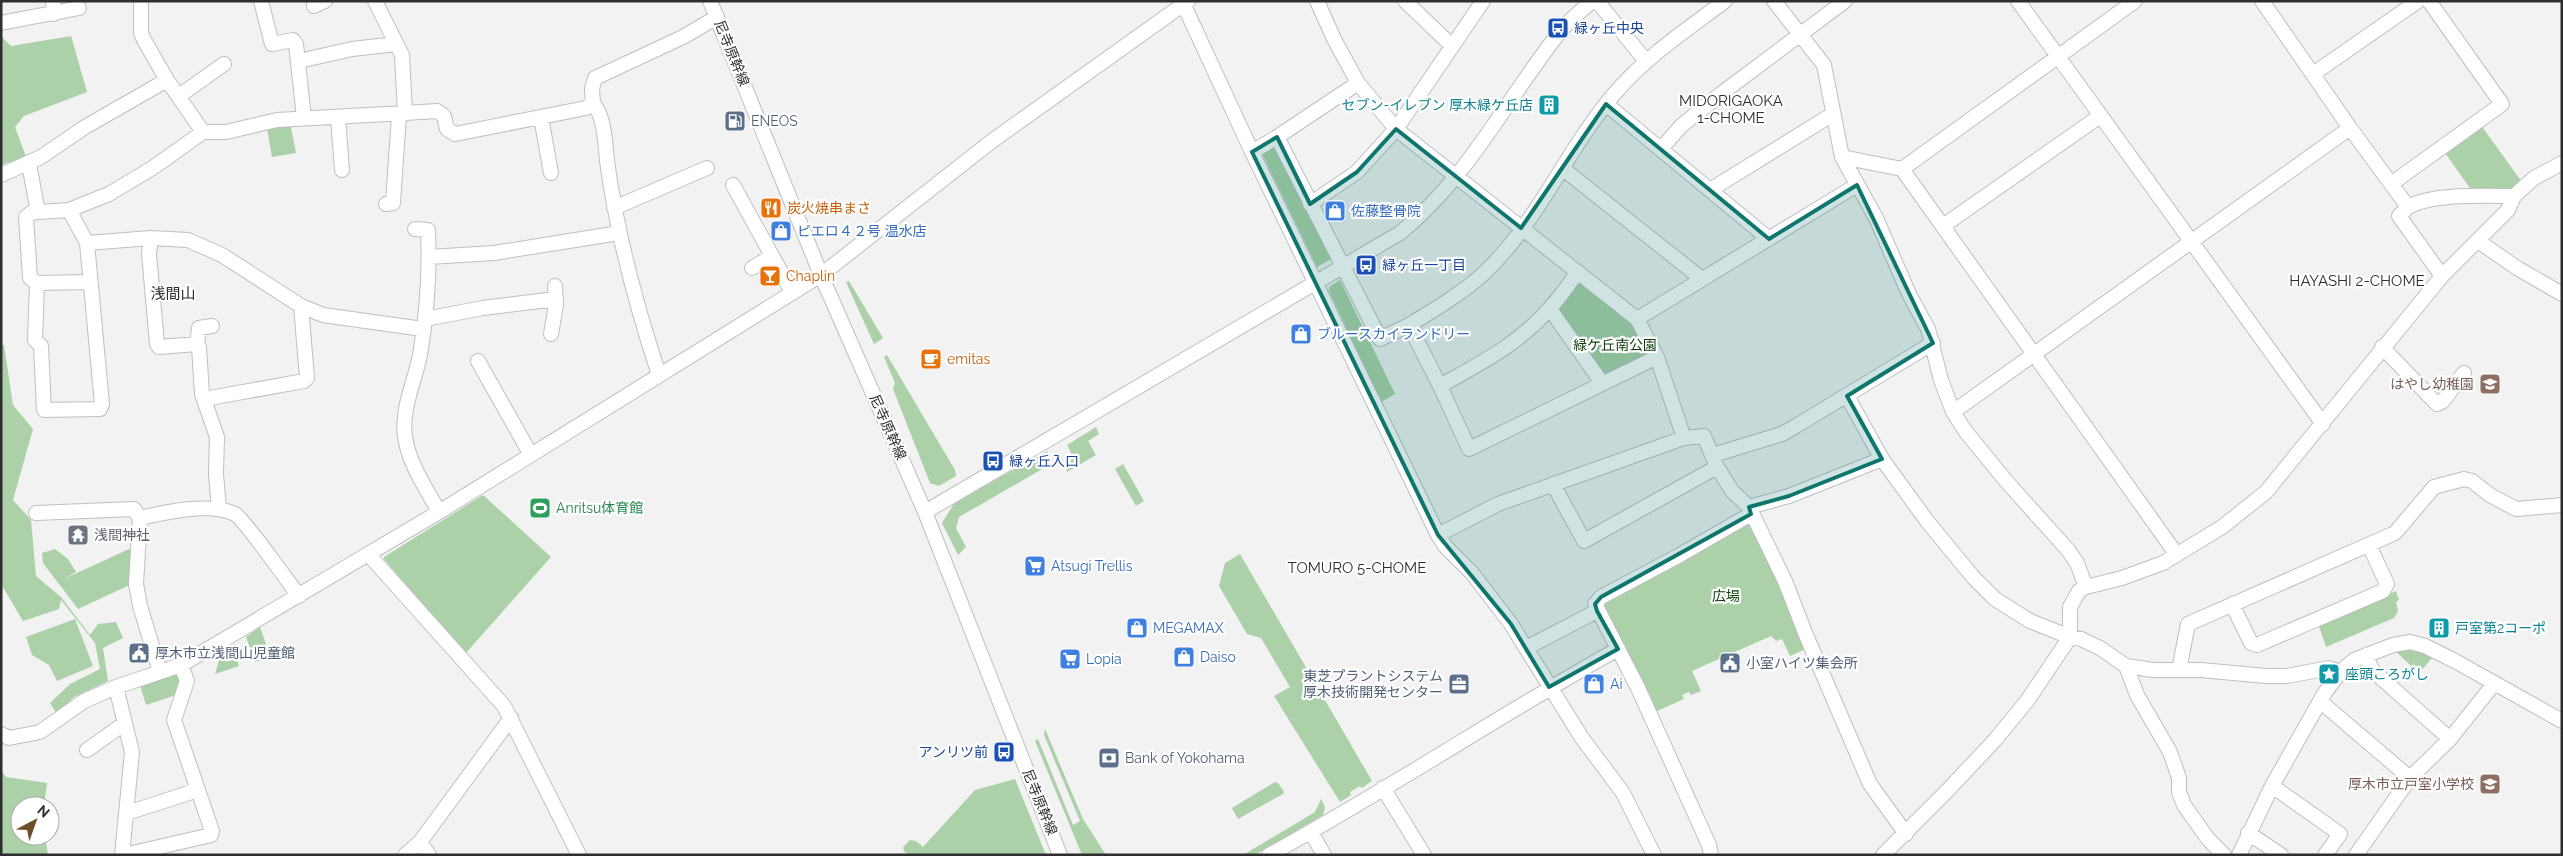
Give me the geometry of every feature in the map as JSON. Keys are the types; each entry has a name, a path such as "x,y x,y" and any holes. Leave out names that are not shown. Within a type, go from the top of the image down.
{"street":[{"path":"141,1 141,33 167,80 203,132"},
{"path":"261,1 272,44 293,40 296,44 304,118"},
{"path":"375,1 402,55 402,114 393,203 386,204"},
{"name":"尼寺原幹線","path":"710,1 821,275 925,512 1060,855"},
{"path":"1317,1 1334,39 1358,83 1396,129 1637,319 1657,357 1684,438"},
{"path":"1406,1 1452,46"},
{"path":"1310,204 1356,172 1396,129 1483,1"},
{"path":"925,512 1315,283 1407,226 1456,177 1485,140 1560,31 1592,1"},
{"path":"1597,1 1645,60"},
{"path":"1277,137 1341,266 1380,339 1409,326 1456,296 1482,275 1521,228 1606,104 1645,60 1725,1"},
{"path":"1774,1 1824,65 1842,157 1876,218 1909,294 1928,329 1941,380 1953,412 1966,432 2006,481 2078,563 2086,587"},
{"path":"1661,149 1681,126 1845,1"},
{"path":"2018,1 2323,424"},
{"path":"1902,169 2135,1"},
{"path":"2262,1 2350,128 2408,207"},
{"path":"2313,74 2418,1"},
{"path":"2391,184 2502,104 2429,1"},
{"path":"1,734 10,738 40,732 84,701 116,687 181,665 440,512 821,275 992,141 1184,2 1252,152 1438,535 1445,546 1472,573 1512,624 1582,738 1623,793 1654,855"},
{"path":"1,23 53,7 79,8"},
{"path":"659,375 636,303 619,233 604,133 597,108 593,103 592,89 595,78 683,37 717,17"},
{"path":"299,61 352,49 396,44"},
{"path":"179,96 224,64"},
{"path":"1,176 29,164 167,80"},
{"path":"1252,152 1358,83"},
{"path":"89,282 37,283 30,278 26,217 30,213 69,210 109,194 154,167 203,132 226,132 277,120 438,111 444,116 447,129 455,134 586,108 593,103"},
{"path":"1606,104 1768,239"},
{"path":"1710,190 1833,114"},
{"path":"1943,226 2100,116"},
{"path":"338,117 342,170"},
{"path":"541,117 551,173"},
{"path":"1953,412 2350,128"},
{"path":"1842,157 1902,169 2177,556"},
{"path":"1883,855 1906,834 1995,740 2027,701 2070,637 2070,607 2079,591 2086,587 2122,578 2177,556 2222,527 2266,492 2323,424 2382,346 2442,276 2508,210 2514,196 2534,178 2562,163"},
{"path":"29,164 38,212"},
{"path":"1562,168 1702,280"},
{"path":"614,208 648,199 701,174"},
{"path":"733,185 792,292"},
{"path":"1637,319 1857,185"},
{"path":"2442,276 2398,216 2414,204 2455,197 2514,196"},
{"path":"37,283 36,340 40,346 44,410 100,409 102,404 89,282 87,243 69,210"},
{"path":"414,229 428,230 429,257 420,355 406,414 405,434 411,460 440,512"},
{"path":"429,257 494,253 619,233"},
{"path":"87,243 151,238 188,240 222,255 301,306 323,315 424,324 498,311 556,292 551,334"},
{"path":"151,238 149,254 157,344 160,347 197,344"},
{"path":"2478,241 2517,268 2562,294"},
{"path":"752,268 772,256"},
{"path":"1440,386 1505,348 1550,309 1577,273"},
{"path":"204,399 307,378 301,306"},
{"path":"1550,309 1602,383"},
{"path":"212,326 199,328 197,344 199,347 204,399 217,437 216,474 219,509"},
{"path":"1409,326 1440,386 1469,449 1657,357"},
{"path":"1553,484 1584,541 1715,461 1782,434 1933,343"},
{"path":"2382,346 2437,404 2443,401 2464,373"},
{"path":"478,361 530,455"},
{"path":"1847,396 1882,459 1927,521 1995,599 2030,621 2070,637 2081,639 2100,648 2126,666 2153,670 2266,676 2287,676 2329,668 2340,672"},
{"path":"1438,535 1498,504 1684,438 1704,436 1715,461 1732,491 1750,511 1785,581 1870,784 1906,834"},
{"path":"1711,855 1709,845 1679,777 1595,604 1600,597 1680,555 1750,511 1882,459"},
{"path":"2179,670 2188,624 2395,533 2434,487 2464,479 2472,481 2490,495 2516,509 2535,509 2562,505"},
{"path":"36,512 134,509 140,518 136,584 140,606 160,672"},
{"path":"140,518 170,511 219,509 236,515 299,596"},
{"path":"2232,604 2251,643 2257,645 2383,591 2387,584 2369,545"},
{"path":"369,555 504,706 579,855"},
{"path":"1526,648 1597,611"},
{"path":"2239,855 2272,786 2340,672 2354,660 2366,655 2393,645 2410,642 2425,646 2455,661 2493,685 2562,721"},
{"path":"1269,855 1311,832 1549,687 1618,649"},
{"path":"2366,655 2372,670 2450,739"},
{"path":"116,687 132,752 123,855 211,835 212,832 174,720 187,681 181,665"},
{"path":"2126,666 2137,695 2170,752 2179,778 2179,792 2184,805 2208,839 2224,855"},
{"path":"2356,855 2410,778 2450,739 2493,685"},
{"path":"2321,702 2410,778"},
{"path":"405,855 420,842 511,718"},
{"path":"87,750 125,723"},
{"path":"2272,786 2340,834 2325,855"},
{"path":"1383,788 1386,797 1418,836 1424,855"},
{"path":"127,813 198,790"},
{"path":"1311,832 1324,855"},
{"path":"2248,833 2280,855"},
{"path":"420,842 429,855"}],"highlighted area":[{"path":"1606,104 1769,239 1857,185 1933,343 1847,396 1882,459 1789,496 1749,507 1751,514 1601,597 1595,604 1597,611 1618,649 1549,687 1511,624 1438,535 1252,152 1277,137 1310,204 1357,172 1396,129 1521,228"}],"green space":[{"path":"1,36 11,46 71,36 87,92 24,116 15,127 26,157 1,165"},
{"path":"290,123 296,153 272,157 267,128"},
{"path":"2480,124 2522,182 2511,189 2472,191 2443,150"},
{"path":"1277,145 1331,259 1317,267 1261,151"},
{"path":"1340,280 1395,394 1381,402 1329,291 1329,287"},
{"path":"849,281 883,338 874,344 846,282"},
{"name":"緑ケ丘南公園","path":"1574,284 1581,284 1636,328 1651,353 1606,379 1558,313 1558,306"},
{"path":"1,345 4,345 13,405 33,429 13,500 31,520 36,576 61,597 90,635 98,624 116,622 123,638 103,648 108,681 74,697 57,714 50,703 70,684 100,669 95,643 61,600 59,609 23,621 1,584"},
{"path":"887,355 955,470 956,476 939,486 930,483 893,389 895,383 884,357"},
{"path":"1096,427 1099,434 1088,441 1096,455 1067,472 1066,469 1071,457 1067,445"},
{"path":"1048,451 1048,463 1044,468 959,517 956,528 966,547 958,555 942,523 955,502"},
{"path":"1123,464 1144,501 1136,506 1115,469"},
{"path":"483,495 551,557 465,654 384,557"},
{"name":"広場","path":"1749,522 1808,648 1790,656 1782,639 1776,641 1771,636 1692,671 1701,691 1691,695 1689,692 1682,695 1684,699 1655,712 1599,606"},
{"path":"55,549 68,559 76,572 64,579 129,549 132,550 134,583 78,609 43,563 42,553"},
{"path":"1240,554 1372,781 1362,788 1360,786 1350,792 1351,795 1340,802 1274,696 1290,687 1261,638 1247,634 1219,586 1225,563"},
{"path":"2396,591 2399,600 2396,602 2398,611 2394,618 2326,647 2319,626"},
{"path":"75,619 93,666 57,681 49,665 32,655 26,637"},
{"path":"260,627 270,656 255,662 246,637"},
{"path":"232,645 239,666 215,674 222,651"},
{"path":"2409,645 2434,656 2419,673 2394,650"},
{"path":"176,673 181,676 179,694 146,705 140,685"},
{"path":"1045,729 1083,819 1106,855 1082,855 1035,741 1038,739 1073,825 1080,821 1044,735"},
{"path":"1,770 6,777 47,783 45,796 10,796 10,846 47,846 48,855 1,855"},
{"path":"1015,779 1046,855 908,855 904,851 903,847 910,840 916,841 923,847 975,790"},
{"path":"1275,782 1278,783 1284,792 1283,794 1238,819 1232,808"},
{"path":"1321,799 1325,807 1323,815 1255,855 1243,855 1315,812"}],"place":[{"name":"緑ヶ丘中央","path":"1558,28"},
{"name":"セブン-イレブン 厚木緑ケ丘店","path":"1549,105"},
{"name":"ENEOS","path":"735,121"},
{"name":"炭火焼串まさ","path":"771,208"},
{"name":"佐藤整骨院","path":"1335,211"},
{"name":"ピエロ４２号 温水店","path":"781,231"},
{"name":"緑ヶ丘一丁目","path":"1366,265"},
{"name":"Chaplin","path":"770,276"},
{"name":"ブルースカイランドリー","path":"1301,334"},
{"name":"emitas","path":"931,359"},
{"name":"はやし幼稚園","path":"2490,384"},
{"name":"緑ヶ丘入口","path":"993,461"},
{"name":"Anritsu体育館","path":"540,508"},
{"name":"浅間神社","path":"78,535"},
{"name":"Atsugi Trellis","path":"1035,566"},
{"name":"MEGAMAX","path":"1137,628"},
{"name":"戸室第2コーポ","path":"2439,628"},
{"name":"厚木市立浅間山児童館","path":"139,653"},
{"name":"Daiso","path":"1184,657"},
{"name":"Lopia","path":"1070,659"},
{"name":"小室ハイツ集会所","path":"1730,663"},
{"name":"座頭ころがし","path":"2329,674"},
{"name":"東芝プラントシステム 厚木技術開発センター","path":"1459,684"},
{"name":"Ai","path":"1594,684"},
{"name":"アンリツ前","path":"1004,752"},
{"name":"Bank of Yokohama","path":"1109,758"},
{"name":"厚木市立戸室小学校","path":"2490,784"}],"district":[{"name":"MIDORIGAOKA 1-CHOME","path":"1731,110"},
{"name":"HAYASHI 2-CHOME","path":"2357,281"},
{"name":"浅間山","path":"173,294"},
{"name":"TOMURO 5-CHOME","path":"1357,568"}]}
